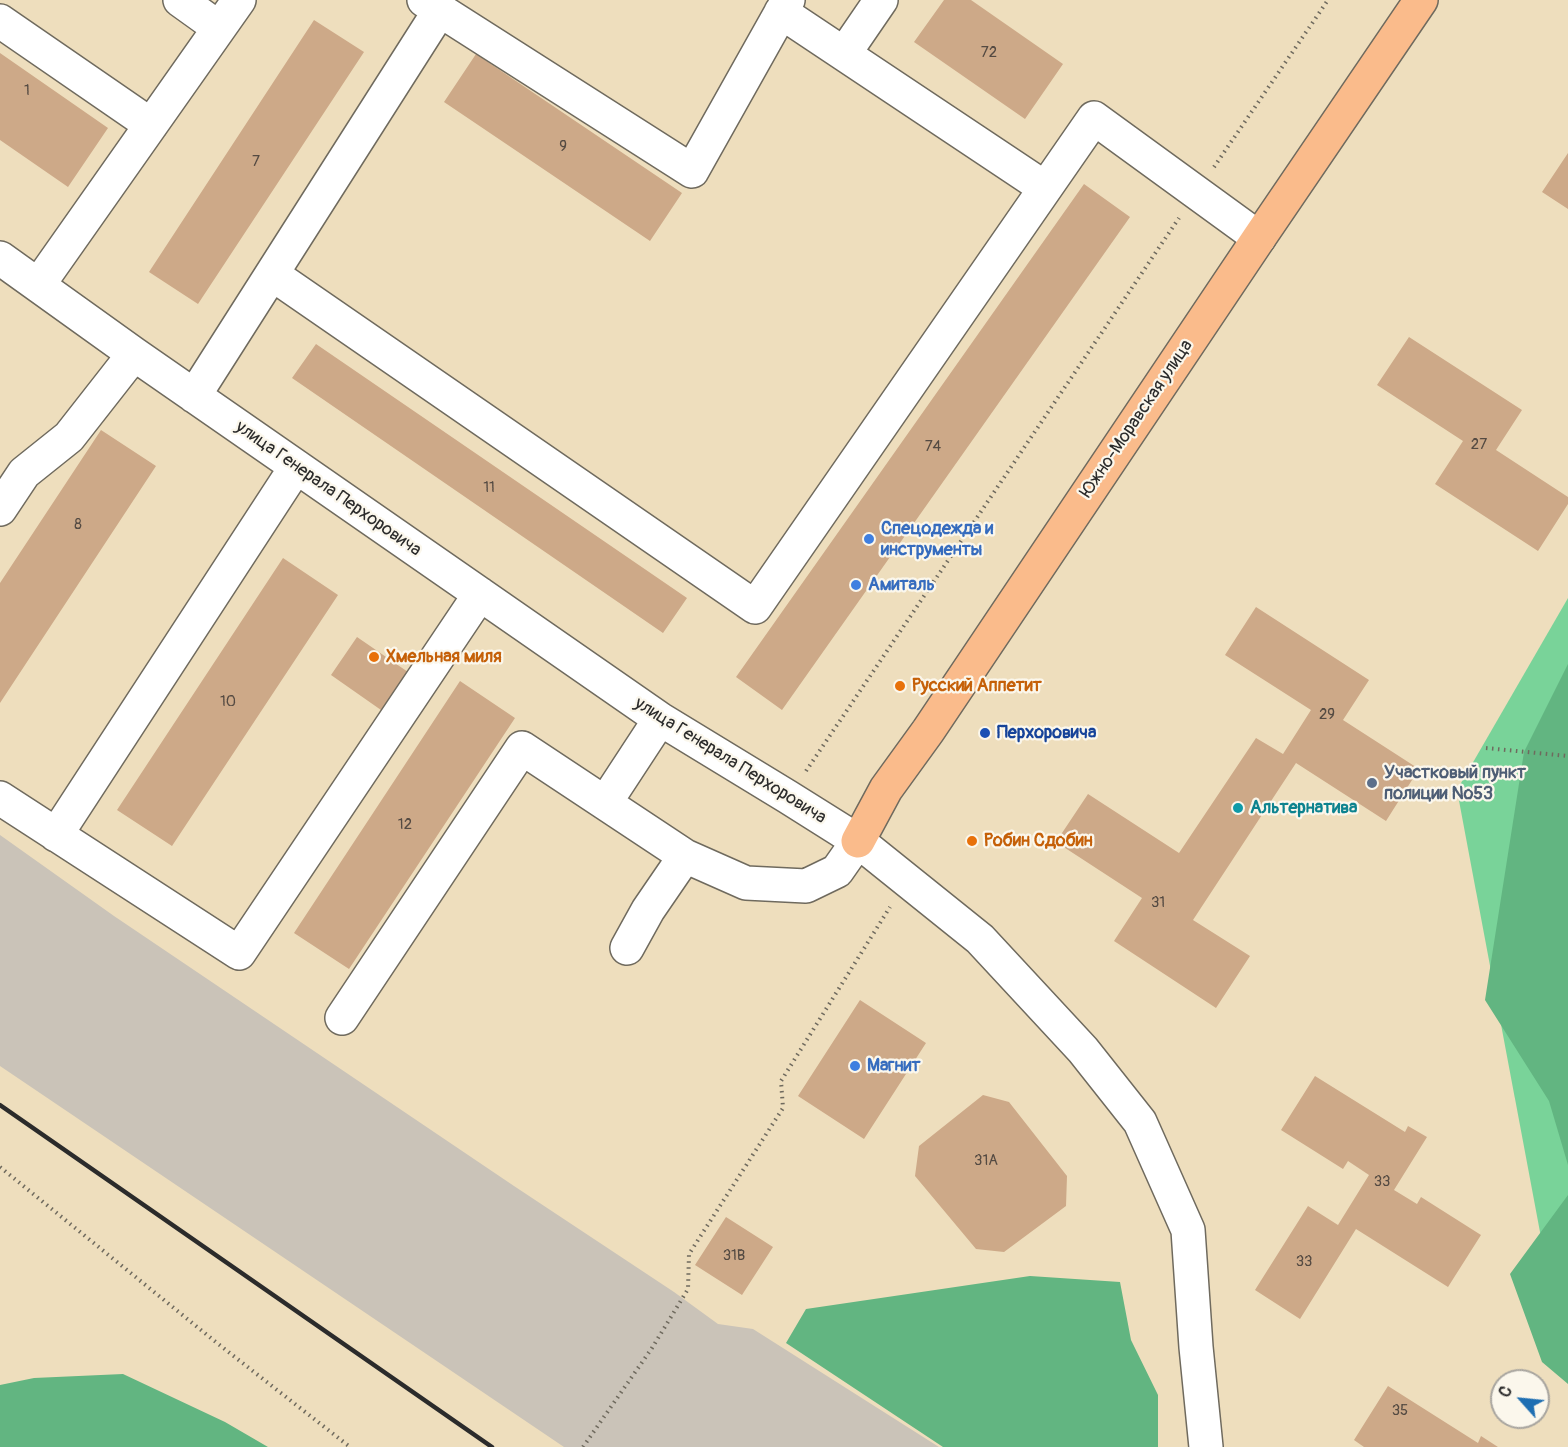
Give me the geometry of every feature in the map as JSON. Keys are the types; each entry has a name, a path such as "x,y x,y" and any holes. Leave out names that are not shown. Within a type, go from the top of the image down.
{"main road":[{"name":"Южно-Моравская улица","path":"858,841 886,789 928,731 1421,0"}],"street":[{"path":"180,0 219,28"},
{"path":"39,284 239,0"},
{"path":"844,54 881,0"},
{"path":"194,396 272,274 432,5 692,171 784,6 844,54 1045,188"},
{"path":"0,21 150,125"},
{"path":"272,274 755,607 1094,118 1259,238"},
{"name":"улица Генерала Перхоровича","path":"0,258 194,396 660,719 858,841 980,939 1083,1050 1140,1122 1188,1230 1206,1447"},
{"path":"0,509 24,473 69,437 134,354"},
{"path":"56,835 296,467"},
{"path":"0,798 239,953 480,594"},
{"path":"605,803 660,719"},
{"path":"342,1018 522,748 685,856 746,883 806,886 837,871 858,841"},
{"path":"627,948 648,910 685,856"}],"path":[{"path":"788,796 1328,0"},
{"path":"1486,748 1568,756"},
{"path":"583,1447 652,1348 688,1289 689,1254 783,1108 781,1081 906,881"},
{"path":"0,1167 350,1447"}],"shaded area":[{"path":"0,835 114,916 674,1292 718,1324 753,1329 939,1447 564,1447 0,1066"}],"green space":[{"path":"1568,598 1568,1381 1457,790"},
{"path":"1568,664 1568,1165 1549,1101 1485,1000 1524,752"},
{"path":"1568,1195 1568,1384 1542,1362 1510,1274"},
{"path":"1030,1276 1120,1282 1131,1340 1158,1395 1158,1447 943,1447 786,1343 806,1309"},
{"path":"123,1374 225,1422 268,1447 0,1447 0,1385 34,1378"}],"building":[{"path":"944,0 971,0 1063,64 1025,119 914,42"},
{"path":"314,20 364,52 198,304 149,272"},
{"path":"0,53 108,128 68,187 0,140"},
{"path":"476,54 682,193 650,241 444,102"},
{"path":"1568,153 1568,209 1542,192"},
{"path":"1084,184 1130,217 782,710 736,677"},
{"path":"1409,337 1522,410 1496,450 1568,497 1568,504 1538,551 1435,484 1463,441 1377,385"},
{"path":"316,344 687,598 663,633 292,378"},
{"path":"101,430 156,466 0,703 0,583"},
{"path":"283,558 338,595 172,846 117,810"},
{"path":"1256,607 1369,680 1343,720 1419,769 1386,821 1296,763 1193,920 1250,956 1216,1008 1114,941 1142,898 1056,842 1088,794 1179,853 1256,738 1283,754 1311,710 1225,655"},
{"path":"357,637 408,672 381,710 331,675"},
{"path":"460,681 515,718 349,969 294,933"},
{"path":"860,1000 926,1043 864,1139 798,1096"},
{"path":"1315,1076 1405,1132 1408,1126 1427,1137 1394,1190 1417,1204 1421,1197 1481,1235 1448,1287 1356,1229 1300,1319 1255,1290 1308,1206 1338,1225 1369,1175 1348,1161 1343,1169 1281,1130"},
{"path":"983,1095 1009,1102 1067,1176 1066,1206 1004,1252 976,1249 915,1176 919,1146"},
{"path":"726,1217 773,1247 742,1295 695,1265"},
{"path":"1388,1386 1478,1443 1481,1436 1498,1447 1364,1447 1354,1440"}],"railway":[{"path":"0,1105 492,1447"}],"place":[{"name":"Спецодежда и инструменты","path":"869,539"},
{"name":"Амиталь","path":"856,585"},
{"name":"Хмельная миля","path":"374,657"},
{"name":"Русский Аппетит","path":"900,686"},
{"name":"Перхоровича","path":"985,733"},
{"name":"Участковый пункт полиции №53","path":"1372,783"},
{"name":"Альтернатива","path":"1238,808"},
{"name":"Робин Сдобин","path":"972,841"},
{"name":"Магнит","path":"855,1066"}]}
